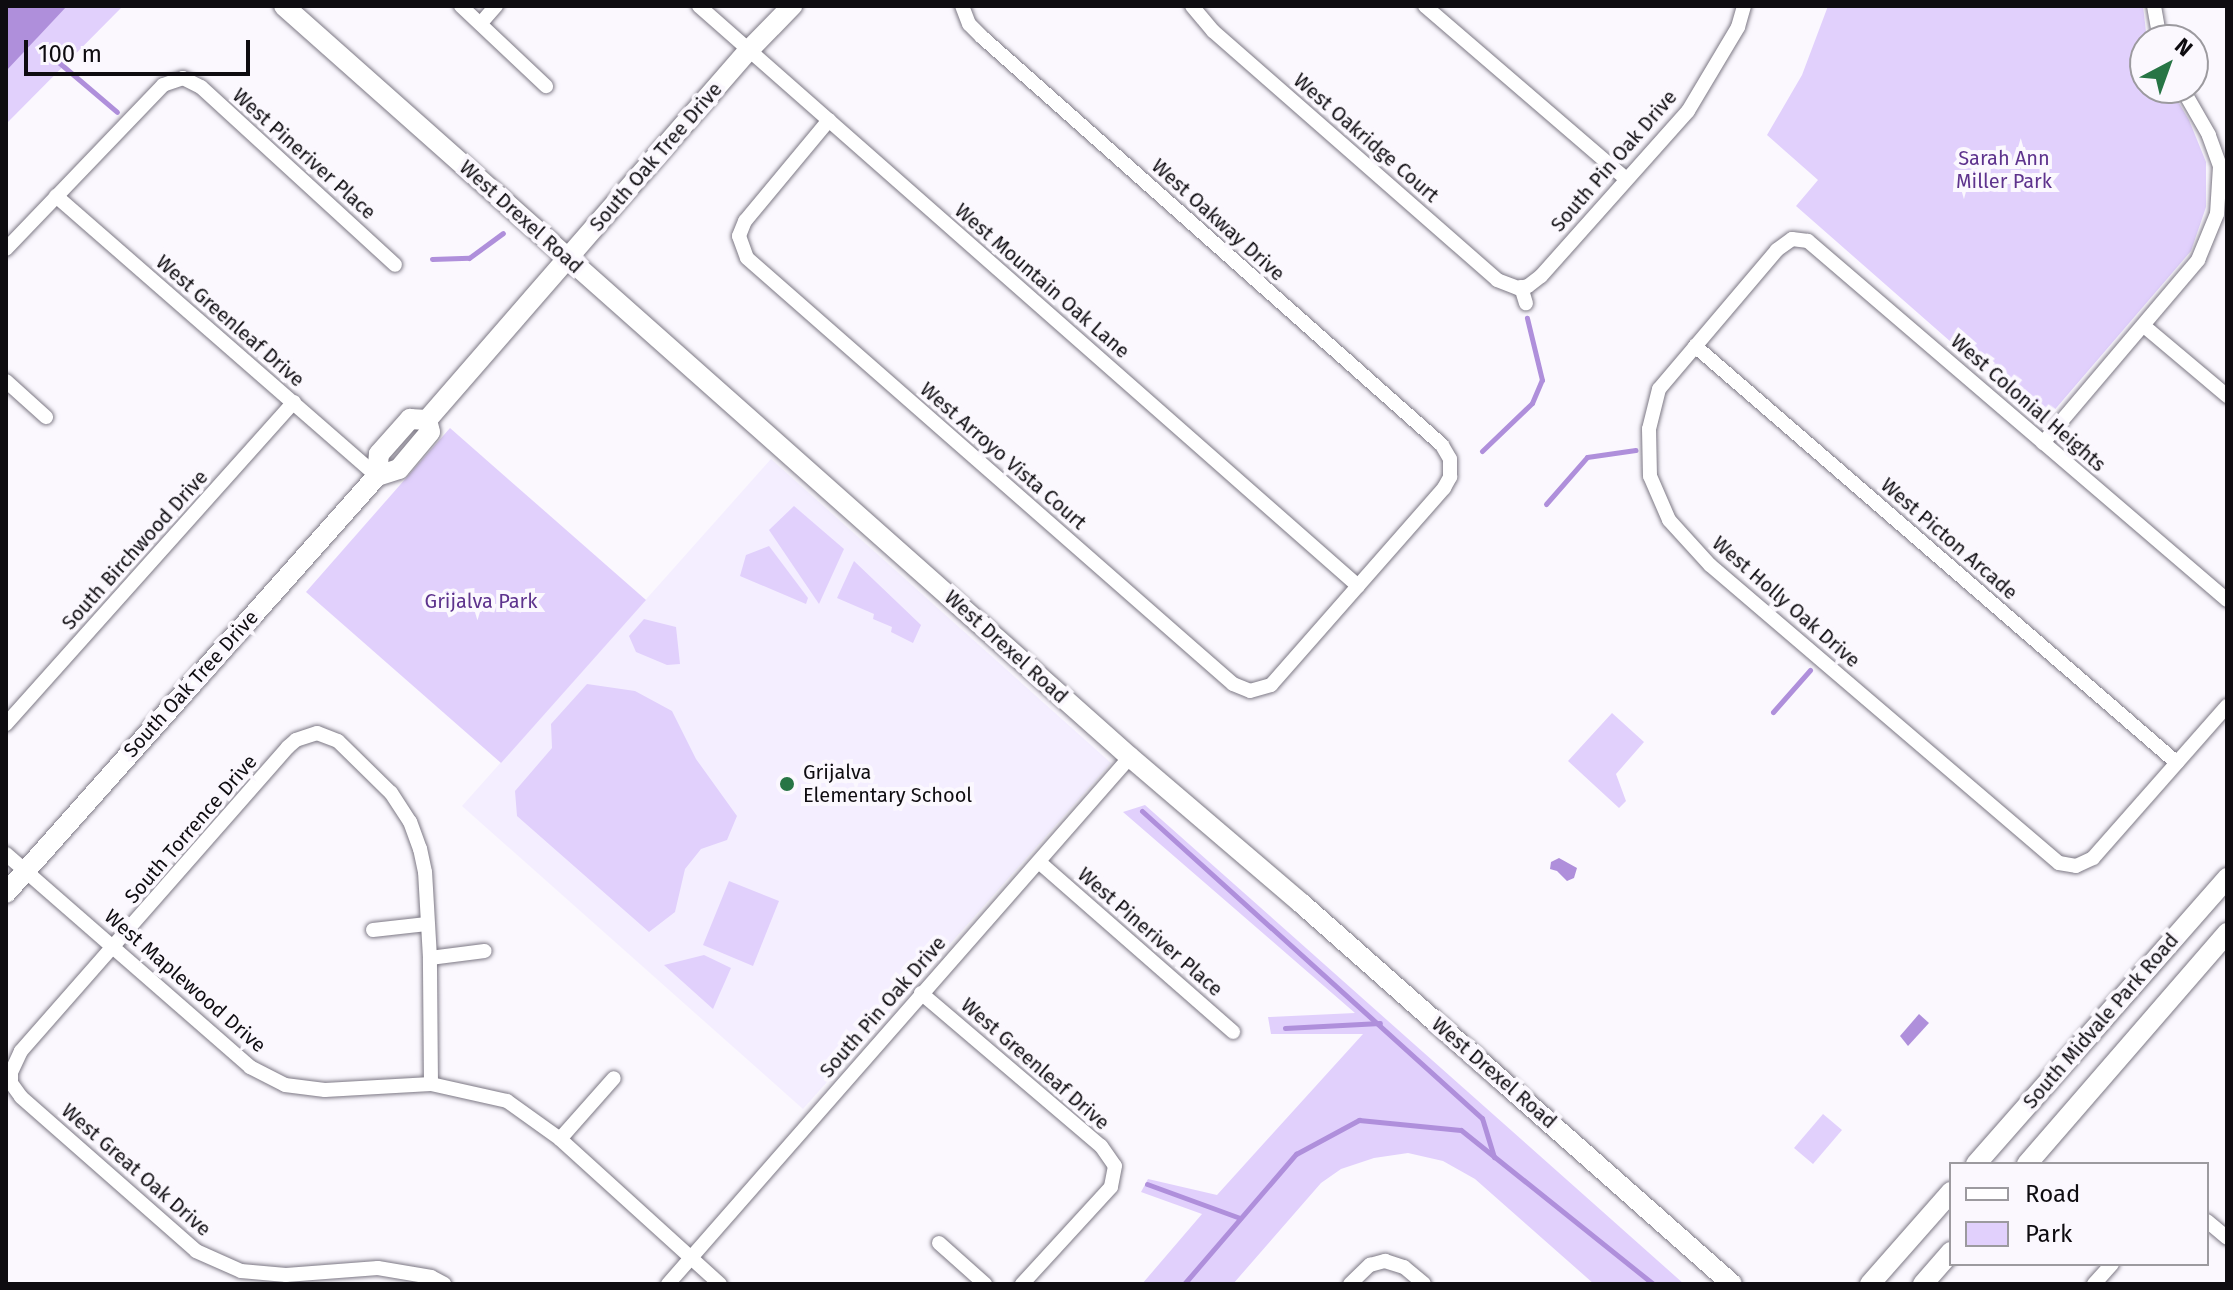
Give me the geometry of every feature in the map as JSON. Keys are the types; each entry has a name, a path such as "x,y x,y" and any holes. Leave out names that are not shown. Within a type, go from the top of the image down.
{"street":[{"name":"West Drexel Road","path":"284,6 1130,757 1301,903 1732,1284"},
{"path":"461,6 546,86"},
{"path":"481,23 496,6"},
{"name":"West Mountain Oak Lane","path":"699,6 1358,586"},
{"name":"South Oak Tree Drive","path":"6,893 377,476 379,454 389,442 410,419 427,420 749,50 792,6"},
{"name":"West Oakridge Court","path":"1192,6 1213,31 1497,280 1512,288 1521,287"},
{"path":"1425,6 1626,179"},
{"name":"South Pin Oak Drive","path":"1521,287 1541,276 1688,111 1738,27 1744,6"},
{"name":"West Oakway Drive","path":"962,8 982,37 1442,445 1455,461 1448,483 1358,586"},
{"name":"West Pineriver Place","path":"56,196 163,85 183,72 395,265"},
{"path":"2043,443 2198,260 2217,214 2224,166 2191,104"},
{"name":"West Arroyo Vista Court","path":"829,120 732,237 747,258 1233,684 1256,697 1271,685 1358,586"},
{"path":"6,249 56,196"},
{"name":"West Greenleaf Drive","path":"56,196 377,476"},
{"name":"West Holly Oak Drive","path":"1798,235 1777,250 1659,389 1649,429 1650,476 1669,520 1710,565 2053,860 2075,870 2093,858 2177,763"},
{"name":"West Colonial Heights","path":"1798,235 1820,249 2227,600"},
{"path":"1521,287 1526,303"},
{"path":"2144,326 2227,396"},
{"name":"West Picton Arcade","path":"1695,346 2177,763"},
{"path":"6,381 46,417"},
{"name":"South Birchwood Drive","path":"6,724 294,402"},
{"path":"2177,763 2227,706"},
{"name":"South Torrence Drive","path":"8,1072 21,1051 288,747 315,729 331,737 369,771 391,793 410,822 425,872 427,924"},
{"name":"South Pin Oak Drive","path":"668,1284 1130,757"},
{"name":"West Maplewood Drive","path":"6,854 116,946 250,1067 285,1085 325,1090 431,1084 507,1101 560,1139 720,1284"},
{"name":"West Pineriver Place","path":"1039,862 1233,1032"},
{"name":"South Midvale Park Road","path":"1978,1162 2227,878"},
{"path":"373,930 427,924 431,1084"},
{"name":"South Midvale Park Road","path":"2029,1162 2227,933"},
{"path":"430,958 485,951"},
{"name":"West Greenleaf Drive","path":"921,993 1101,1146 1122,1170 1111,1187 1022,1284"},
{"name":"West Great Oak Drive","path":"8,1072 11,1083 21,1097 196,1251 241,1271 286,1275 378,1268 431,1277 444,1284"},
{"path":"560,1139 614,1078"},
{"path":"1870,1284 1949,1194"},
{"path":"2209,1223 2227,1238"},
{"path":"939,1243 985,1284"},
{"path":"1923,1284 1949,1254"},
{"path":"1350,1284 1385,1256 1424,1284"},
{"path":"2094,1284 2110,1266"}],"shaded area":[{"path":"6,6 67,6 6,71"},
{"name":"Grijalva Elementary School","path":"771,459 1111,763 803,1109 462,806"},
{"path":"1559,858 1577,868 1574,878 1567,881 1557,871 1550,869 1551,862"},
{"path":"1919,1014 1929,1023 1908,1046 1900,1036"}],"green space":[{"path":"6,6 123,6 6,124"},
{"name":"Sarah Ann Miller Park","path":"1828,6 2143,6 2145,24 2129,24 2129,104 2180,104 2189,120 2206,162 2206,207 2191,251 2051,414 2033,414 1796,206 1818,180 1767,135 1802,75"},
{"name":"Grijalva Park","path":"450,428 646,600 501,763 306,592"},
{"path":"794,506 844,549 819,604 769,530"},
{"path":"769,546 808,598 806,604 740,576 746,555"},
{"path":"854,561 921,625 913,643 891,632 892,627 873,619 874,614 837,598"},
{"path":"644,619 676,627 680,664 667,665 636,652 629,636"},
{"path":"587,684 635,691 672,711 696,759 737,816 727,840 701,849 685,869 675,912 649,932 517,816 515,791 552,748 551,724"},
{"path":"1612,713 1644,742 1616,774 1626,801 1619,808 1568,761"},
{"path":"1145,805 1684,1284 1594,1284 1475,1179 1443,1161 1408,1153 1374,1158 1341,1169 1321,1183 1233,1284 1142,1284 1202,1214 1141,1192 1148,1179 1217,1195 1363,1034 1271,1034 1268,1017 1355,1013 1123,812"},
{"path":"729,881 779,901 753,966 703,945"},
{"path":"704,955 731,968 713,1009 664,965"},
{"path":"1823,1114 1842,1130 1813,1164 1794,1148"}],"waterway":[{"path":"56,60 117,112"},
{"path":"432,259 469,258 503,233"},
{"path":"1482,451 1532,403 1542,380 1527,318"},
{"path":"1546,504 1587,457 1636,450"},
{"path":"1773,712 1810,670"},
{"path":"1142,811 1482,1118 1494,1157"},
{"path":"1285,1028 1380,1023"},
{"path":"1184,1284 1296,1154 1359,1120 1461,1130 1653,1284"},
{"path":"1147,1184 1240,1218"}],"place":[{"name":"Grijalva Elementary School","path":"787,784"}]}
